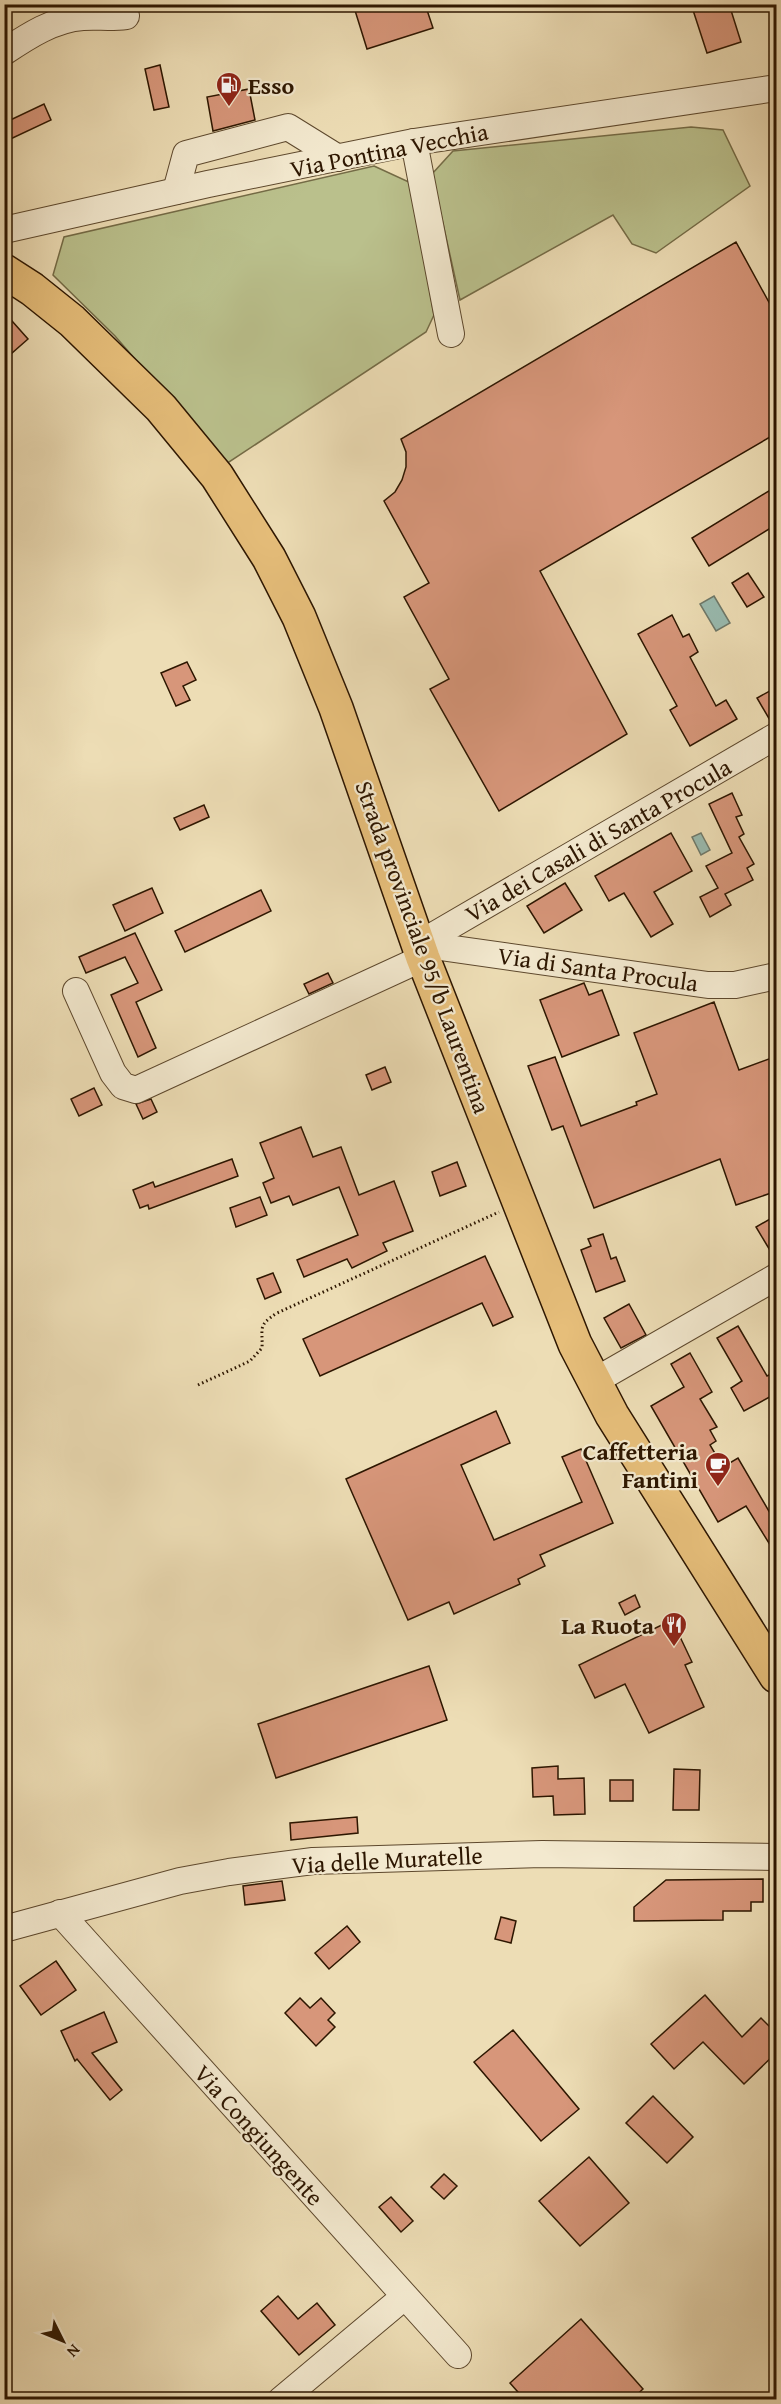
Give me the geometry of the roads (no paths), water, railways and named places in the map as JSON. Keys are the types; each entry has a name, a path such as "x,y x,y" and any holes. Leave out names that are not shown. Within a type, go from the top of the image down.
{"main road":[{"name":"Strada provinciale 95/b Laurentina","path":"4,270 60,310 140,386 198,452 252,529 283,585 312,647 336,708 421,951 560,1308 593,1382 772,1661"}],"street":[{"path":"4,52 34,33 63,21 83,17 126,16"},
{"name":"Via Pontina Vecchia","path":"4,230 176,191 414,142 776,88"},
{"path":"176,191 186,154 288,127 338,158"},
{"path":"414,142 451,334"},
{"name":"Via dei Casali di Santa Procula","path":"76,991 112,1073 123,1086 136,1090 158,1082 421,951 777,736"},
{"name":"Via di Santa Procula","path":"421,951 708,985 735,985 777,976"},
{"path":"593,1382 777,1277"},
{"name":"Via delle Muratelle","path":"4,1929 205,1876 313,1861 542,1854 777,1857"},
{"name":"Via Congiungente","path":"60,1913 458,2355"},
{"path":"281,2400 404,2297"}],"water":[{"path":"714,596 730,623 716,631 700,604"},
{"path":"701,833 710,850 701,855 692,837"}],"place":[{"name":"Esso","path":"229,108"},
{"name":"Caffetteria Fantini","path":"718,1488"},
{"name":"La Ruota","path":"674,1648"}]}
